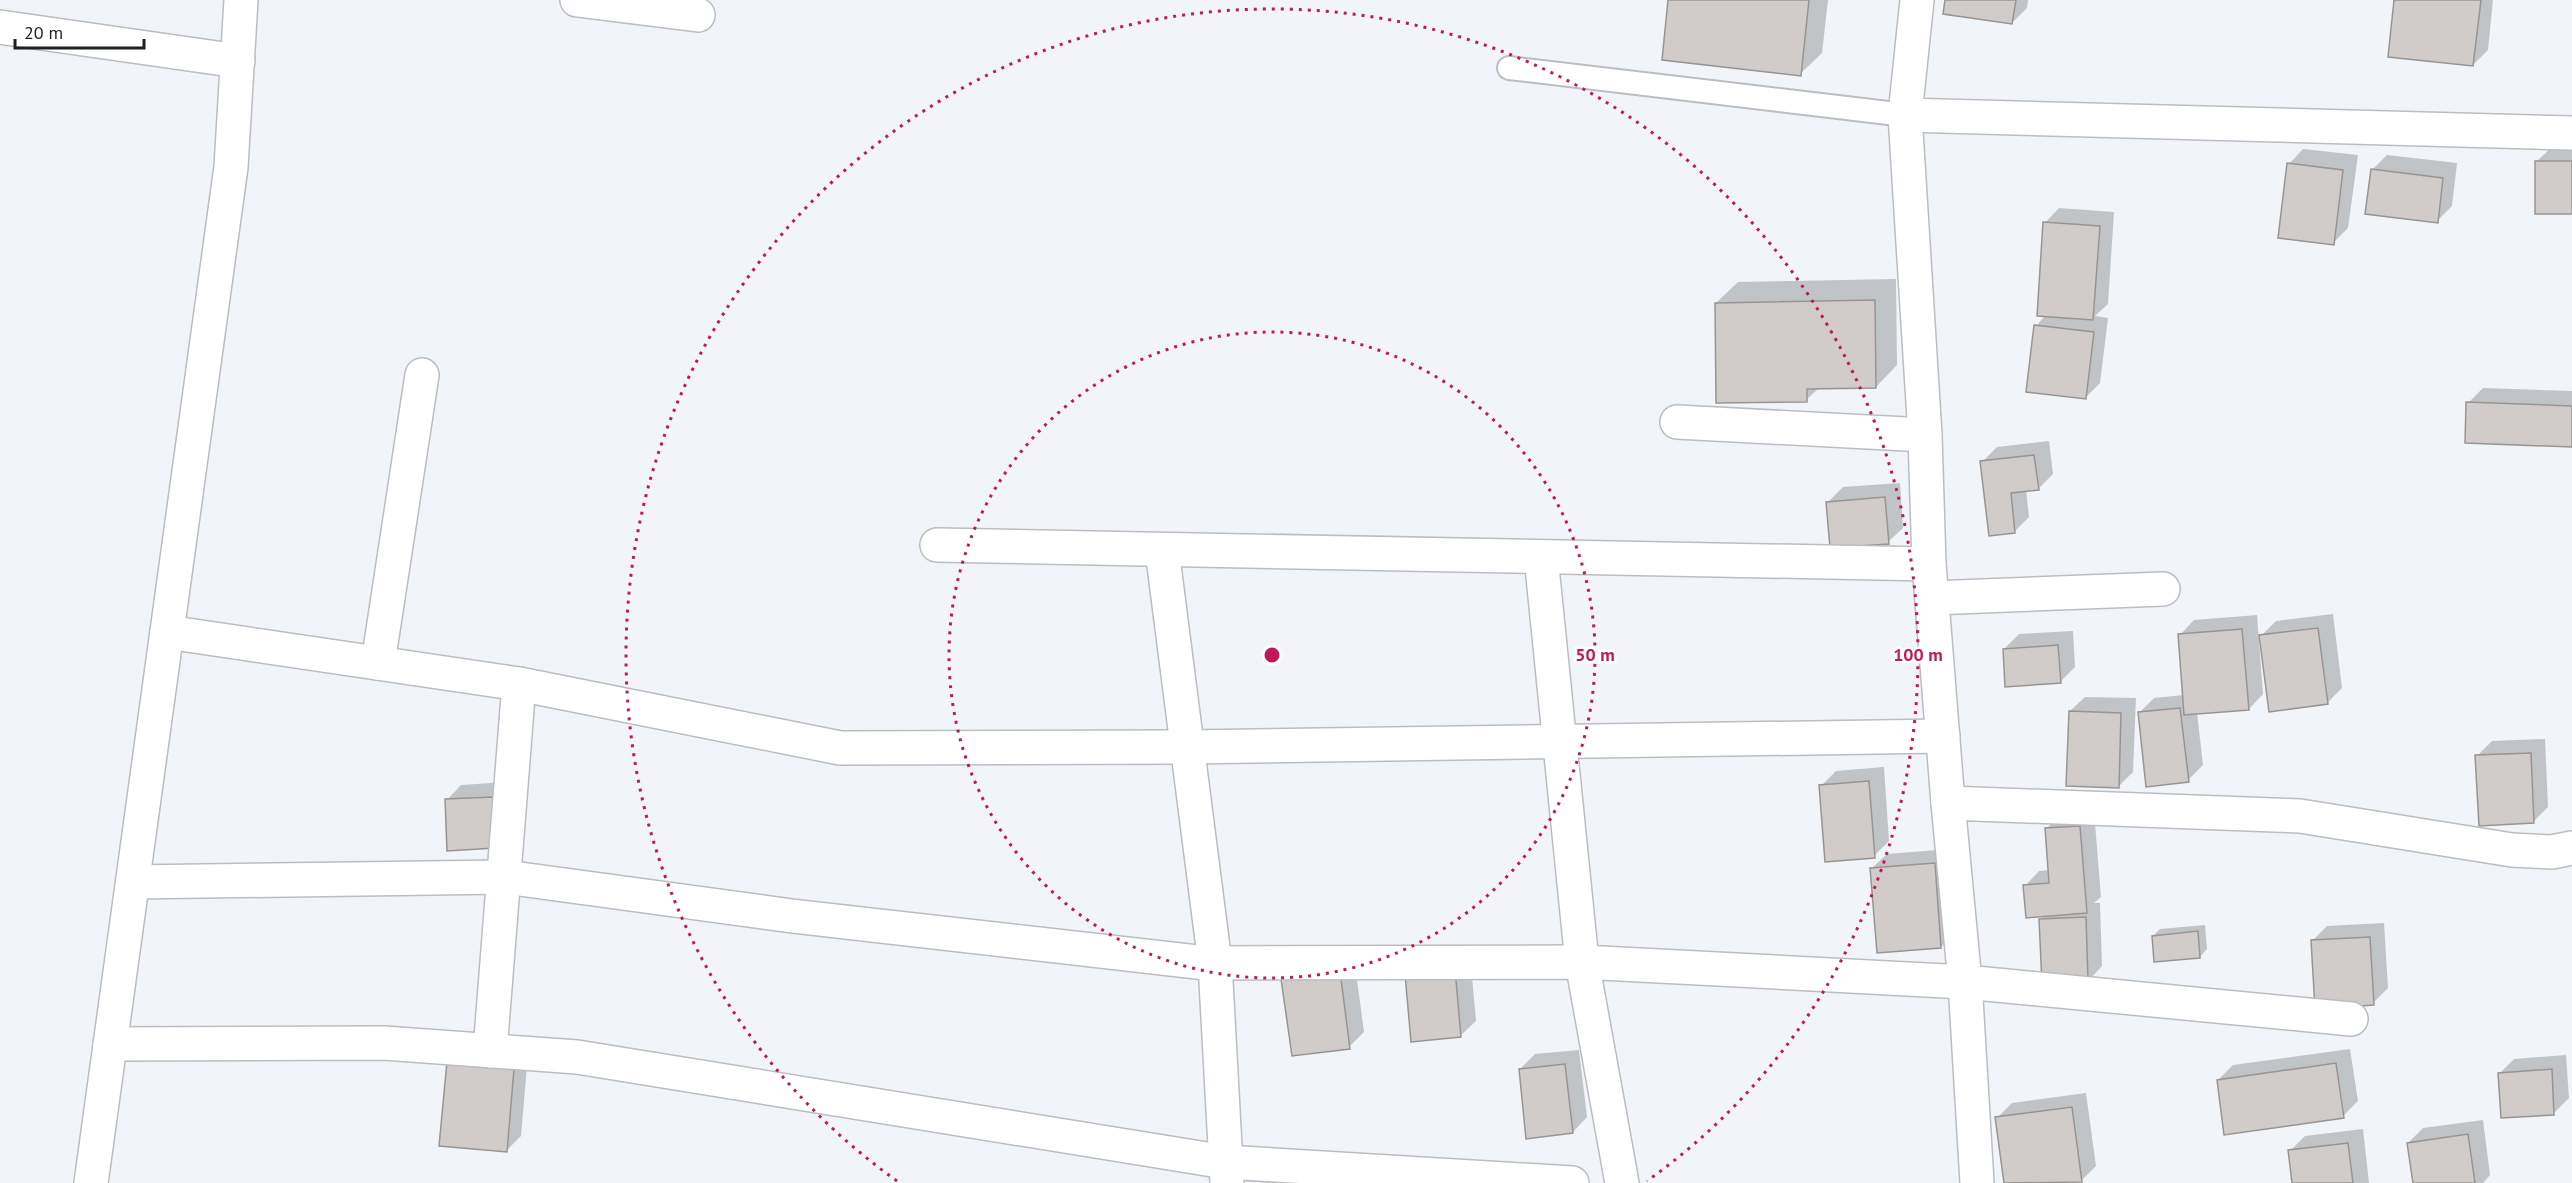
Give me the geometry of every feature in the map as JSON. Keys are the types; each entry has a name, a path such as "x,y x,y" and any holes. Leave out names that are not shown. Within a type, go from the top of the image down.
{"street":[{"path":"91,1183 231,167 241,0"},
{"path":"576,0 698,15"},
{"path":"1917,0 1905,115 1925,435 1929,564 1965,982 1977,1183"},
{"path":"0,27 238,62"},
{"path":"1905,115 2572,133"},
{"path":"378,663 422,375"},
{"path":"1677,422 1925,435"},
{"path":"937,545 1929,564"},
{"path":"1162,550 1215,963 1226,1172"},
{"path":"1541,557 1582,962 1622,1183"},
{"path":"1932,598 2163,590"},
{"path":"167,632 519,684 840,748 1188,747 1943,736"},
{"path":"490,1051 519,684"},
{"path":"1948,803 2300,816 2512,850 2552,852 2572,848"},
{"path":"133,882 505,877 792,916 1215,963 1582,962 1965,982 2351,1019"},
{"path":"110,1044 384,1043 578,1056 1226,1172 1572,1183"}],"lane":[{"path":"1509,68 1905,115"}],"building":[{"path":"1668,0 1809,0 1801,76 1662,60"},
{"path":"1945,0 2016,0 2012,24 1943,14"},
{"path":"2394,0 2481,0 2473,66 2388,57"},
{"path":"2535,161 2572,161 2572,214 2535,214"},
{"path":"2287,163 2343,170 2334,245 2278,238"},
{"path":"2371,169 2443,178 2438,223 2365,214"},
{"path":"2043,222 2100,226 2093,320 2037,316"},
{"path":"1875,300 1876,388 1807,389 1807,402 1716,403 1715,303"},
{"path":"2034,325 2094,332 2086,399 2026,392"},
{"path":"2466,402 2572,406 2572,447 2465,443"},
{"path":"2034,455 2039,490 2011,493 2015,533 1989,536 1980,461"},
{"path":"1885,497 1889,544 1830,548 1826,502"},
{"path":"2318,628 2328,704 2269,712 2259,635"},
{"path":"2242,629 2249,710 2184,715 2178,634"},
{"path":"2058,645 2061,683 2005,687 2003,649"},
{"path":"2180,708 2189,782 2146,787 2138,712"},
{"path":"2069,711 2121,713 2119,788 2066,786"},
{"path":"2531,753 2534,823 2479,826 2475,755"},
{"path":"1869,781 1875,858 1825,862 1819,785"},
{"path":"493,797 495,848 447,851 445,799"},
{"path":"2080,826 2087,913 2026,918 2023,885 2049,883 2045,828"},
{"path":"1935,863 1941,948 1877,953 1870,868"},
{"path":"2086,917 2088,982 2042,984 2039,919"},
{"path":"2198,931 2200,958 2154,962 2152,936"},
{"path":"2370,937 2374,1005 2315,1009 2311,940"},
{"path":"1455,969 1461,1037 1411,1042 1405,974"},
{"path":"1340,971 1350,1049 1292,1056 1281,979"},
{"path":"448,1051 515,1057 507,1152 439,1146"},
{"path":"2336,1063 2344,1118 2224,1135 2217,1080"},
{"path":"1565,1064 1573,1133 1526,1139 1519,1069"},
{"path":"2552,1069 2554,1115 2501,1118 2498,1073"},
{"path":"2072,1107 2082,1182 2004,1183 1995,1117"},
{"path":"2468,1134 2475,1183 2413,1183 2407,1143"},
{"path":"2348,1143 2353,1183 2292,1183 2288,1150"}]}
